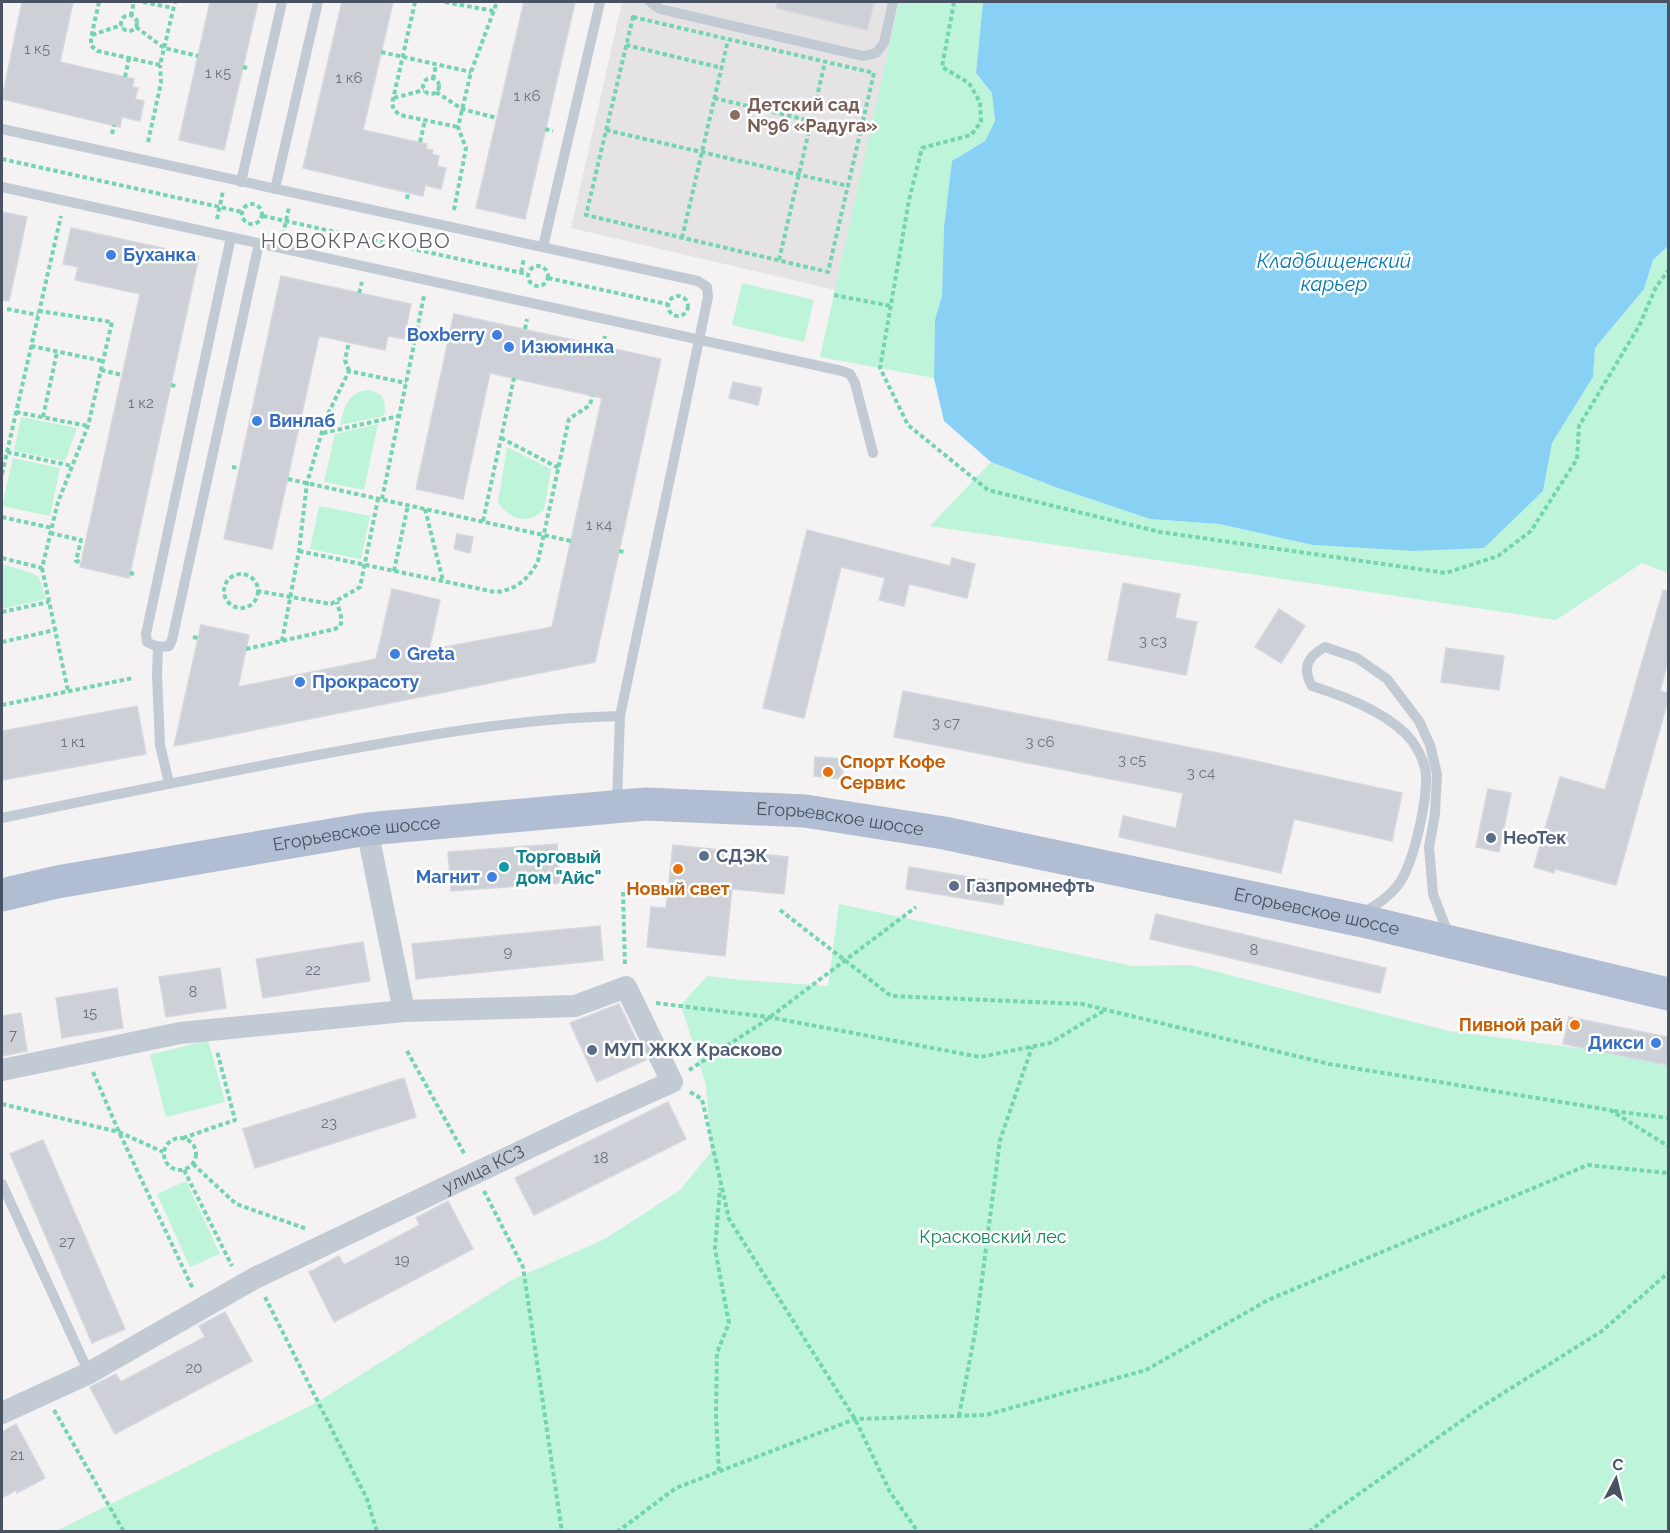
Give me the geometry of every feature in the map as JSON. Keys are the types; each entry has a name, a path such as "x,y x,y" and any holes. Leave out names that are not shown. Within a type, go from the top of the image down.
{"main road":[{"name":"Егорьевское шоссе","path":"2,895 57,882 367,829 646,804 805,811 944,833 1352,919 1668,994"}],"street":[{"path":"367,829 404,1011"},
{"path":"2,1070 180,1033 404,1011 575,1006 629,993 672,1082"},
{"name":"улица КСЗ","path":"2,1413 89,1373 248,1282 672,1082"}],"lane":[{"path":"241,182 282,2"},
{"path":"275,189 318,2"},
{"path":"543,248 600,2"},
{"path":"650,2 660,9 863,56 876,53 884,43 893,2"},
{"path":"2,129 698,281 707,287 708,297 620,716 617,806"},
{"path":"2,187 842,371 850,374 855,382 873,453"},
{"path":"231,237 146,634 147,642 158,647 169,646 172,640 259,243"},
{"path":"158,647 160,746 169,783"},
{"path":"1352,919 1382,902 1399,884 1408,866 1420,823 1426,774 1422,756 1411,740 1397,727 1345,696 1312,686 1306,675 1309,662 1314,653 1325,647 1357,658 1387,679 1419,721 1430,745 1437,774 1435,814 1429,847 1433,894 1451,941"},
{"path":"2,818 169,783 453,730 582,716 620,716"},
{"path":"2,1184 89,1373"}],"path":[{"path":"99,2 91,35 91,46 98,51 160,65"},
{"path":"131,16 134,2"},
{"path":"142,2 173,8"},
{"path":"148,142 161,83 160,65 175,2"},
{"path":"415,2 394,98 394,110 400,115 458,127"},
{"path":"446,2 494,11"},
{"path":"454,210 466,148 458,127 471,72 497,2"},
{"path":"954,2 942,67 969,83 980,102 981,122 971,135 922,148 909,200 880,368 908,425 988,490 1160,532 1446,573 1498,556 1531,531 1577,459 1579,426 1639,326 1656,287 1668,271"},
{"path":"122,25 124,18 131,16 136,19 136,27"},
{"path":"633,17 728,39 874,73 828,272 586,215 633,17"},
{"path":"91,35 122,25"},
{"path":"122,25 126,30 131,31 136,27"},
{"path":"682,238 731,25"},
{"path":"136,27 164,48 198,56"},
{"path":"626,45 722,68"},
{"path":"779,260 829,48"},
{"path":"381,52 471,72"},
{"path":"125,77 129,58"},
{"path":"433,79 436,65"},
{"path":"424,90 425,80 433,79 438,83 439,88 436,92"},
{"path":"394,98 424,90 427,93 436,92 462,110 497,118"},
{"path":"714,98 811,121"},
{"path":"420,142 425,120"},
{"path":"112,135 114,125"},
{"path":"545,129 552,131"},
{"path":"606,130 848,186"},
{"path":"2,159 242,212"},
{"path":"216,222 223,190"},
{"path":"407,200 408,192"},
{"path":"255,203 260,206 263,216 260,221 250,225 242,217 242,212 244,207 255,203"},
{"path":"282,236 289,206"},
{"path":"2,474 61,216"},
{"path":"263,216 527,274"},
{"path":"521,272 526,252"},
{"path":"540,265 548,273 548,278 546,283 535,286 530,284 527,274 530,268 540,265"},
{"path":"554,279 556,269"},
{"path":"548,278 667,304"},
{"path":"359,293 362,282"},
{"path":"834,295 891,306"},
{"path":"257,591 331,604 360,587 424,296"},
{"path":"675,296 680,296 685,298 688,309 681,316 676,317 668,310 667,304 675,296"},
{"path":"7,309 112,322 88,426 58,502 42,568 68,691"},
{"path":"525,329 527,319"},
{"path":"603,346 605,336"},
{"path":"282,641 299,551 307,483 327,418 349,371 345,360 349,342"},
{"path":"31,346 103,361"},
{"path":"43,417 57,351"},
{"path":"101,370 122,375"},
{"path":"349,371 406,383"},
{"path":"483,521 514,378"},
{"path":"171,385 176,386"},
{"path":"299,551 495,592 513,589 534,569 538,561 569,419 590,405 592,396"},
{"path":"16,412 88,426"},
{"path":"322,433 399,416"},
{"path":"501,438 559,468"},
{"path":"7,452 72,466"},
{"path":"232,467 239,468"},
{"path":"288,479 571,540"},
{"path":"394,571 408,505"},
{"path":"425,508 443,581"},
{"path":"2,517 81,540 76,561 81,562"},
{"path":"2,558 42,568"},
{"path":"240,574 253,580 257,591 255,601 242,608 228,603 224,589 232,577 240,574"},
{"path":"2,612 49,602"},
{"path":"246,649 340,626 342,620 337,602"},
{"path":"2,642 56,630"},
{"path":"2,705 133,678"},
{"path":"623,892 629,993 980,1057 1050,1042 1106,1010"},
{"path":"916,907 768,1017 672,1082 702,1099 729,1219 855,1419 890,1492 918,1532"},
{"path":"780,910 891,996 1082,1004 1329,1064 1668,1118"},
{"path":"183,1138 195,1148 196,1159 184,1170 173,1170 165,1163 163,1152 168,1143 236,1120 212,1030"},
{"path":"959,1416 975,1333 1000,1140 1032,1046"},
{"path":"407,1051 475,1173 523,1267 562,1532"},
{"path":"85,1052 119,1132 202,1308"},
{"path":"2,1104 119,1132 163,1152"},
{"path":"1610,1110 1668,1146"},
{"path":"193,1164 236,1204 337,1239"},
{"path":"617,1532 676,1488 855,1419 986,1415 1146,1370 1268,1300 1588,1165 1668,1173"},
{"path":"184,1170 367,1499 377,1532"},
{"path":"719,1471 716,1416 717,1353 729,1323 715,1249 721,1182"},
{"path":"1309,1532 1478,1409 1602,1331 1668,1274"},
{"path":"44,1394 122,1531"}],"shaded area":[{"name":"Детский сад №96 «Радуга»","path":"622,2 899,2 835,290 571,228"}],"green space":[{"path":"899,2 983,2 976,73 992,93 995,121 985,141 952,161 944,227 942,295 935,320 934,378 820,357"},
{"path":"1668,246 1668,573 1642,563 1556,620 930,526 991,462 1055,487 1150,519 1219,524 1313,545 1413,551 1543,491 1552,443 1593,377 1595,348 1644,289 1653,260"},
{"path":"742,283 814,300 804,342 732,325"},
{"path":"368,390 378,393 383,398 384,416 340,425 351,397"},
{"path":"21,417 77,428 65,461 14,451"},
{"path":"378,424 364,490 324,482 335,434"},
{"path":"507,447 551,469 544,510 532,518 513,516 498,502"},
{"path":"13,458 60,468 50,516 2,506"},
{"path":"319,506 370,516 361,559 310,549"},
{"path":"2,564 39,577 46,599 2,609"},
{"name":"Красковский лес","path":"839,904 1132,966 1190,965 1449,1031 1653,1058 1668,1064 1668,1531 54,1532 314,1404 512,1280 605,1239 680,1190 711,1152 706,1085 681,1005 707,976 828,986"},
{"path":"208,1040 225,1102 166,1117 150,1055"},
{"path":"186,1181 220,1254 190,1267 157,1194"}],"water":[{"name":"Кладбищенский карьер","path":"983,2 1668,2 1668,246 1653,260 1644,289 1595,348 1593,377 1552,443 1543,491 1484,548 1413,551 1313,545 1219,524 1150,519 1055,487 991,462 944,421 934,378 935,320 942,295 944,227 952,161 985,141 995,121 992,93 976,73"}],"building":[{"path":"22,2 73,2 60,62 134,79 132,87 138,88 135,99 144,101 140,121 122,117 120,127 2,99"},
{"path":"210,2 258,2 224,150 179,140"},
{"path":"342,2 393,2 363,130 427,144 426,149 433,150 432,154 439,156 437,166 446,168 441,189 425,185 423,196 303,168"},
{"path":"524,2 575,2 525,219 476,208"},
{"path":"777,2 874,2 867,30 776,8"},
{"path":"2,212 27,217 9,301 2,300"},
{"path":"71,228 199,256 129,578 80,567 140,294 75,280 78,267 63,264"},
{"path":"281,276 411,304 404,339 388,336 385,350 319,336 272,549 224,539"},
{"path":"454,314 661,359 595,662 174,746 201,625 249,635 238,687 376,659 392,589 440,600 429,650 552,627 602,398 490,373 463,499 416,489"},
{"path":"733,382 762,388 758,405 729,398"},
{"path":"807,530 950,566 952,558 975,564 967,598 909,584 904,606 879,600 885,578 841,567 804,718 763,708"},
{"path":"457,534 473,537 470,553 454,549"},
{"path":"1123,583 1180,594 1175,618 1197,622 1186,675 1108,660"},
{"path":"1663,590 1668,591 1668,661 1660,691 1668,693 1668,700 1616,885 1555,869 1554,873 1534,867 1560,777 1605,790"},
{"path":"1279,609 1305,626 1281,663 1255,647"},
{"path":"1446,648 1504,656 1499,690 1441,682"},
{"path":"903,691 1228,755 1402,793 1392,841 1294,819 1281,873 1119,837 1123,816 1176,828 1183,793 894,737"},
{"path":"137,706 146,754 2,780 2,731"},
{"path":"815,757 844,759 842,779 814,776"},
{"path":"1488,789 1511,793 1499,852 1476,847"},
{"name":"Торговый дом \"Айс\"","path":"557,844 560,883 451,891 448,852"},
{"path":"673,845 788,857 784,894 732,889 725,956 647,947 651,907 666,908"},
{"path":"909,867 1006,883 1003,905 906,889"},
{"path":"1156,914 1386,968 1380,993 1150,939"},
{"path":"600,926 603,960 416,979 412,944"},
{"path":"363,942 370,981 263,998 256,959"},
{"path":"220,968 226,1008 166,1017 159,977"},
{"path":"117,988 123,1028 62,1038 56,998"},
{"path":"619,1004 646,1060 597,1082 570,1023"},
{"path":"21,1013 27,1051 2,1056 2,1016"},
{"path":"1569,1017 1668,1037 1668,1065 1563,1044"},
{"path":"404,1078 416,1117 255,1168 243,1129"},
{"path":"668,1102 686,1139 534,1215 515,1178"},
{"path":"43,1140 125,1329 92,1343 10,1154"},
{"path":"448,1201 473,1249 334,1322 309,1272 339,1256 344,1265 420,1225 416,1218"},
{"path":"225,1312 252,1361 115,1434 90,1387 116,1374 121,1382 205,1337 199,1326"},
{"path":"16,1424 45,1478 2,1498 2,1432"}],"place":[{"name":"Детский сад №96 «Радуга»","path":"735,115"},
{"name":"Буханка","path":"111,255"},
{"name":"Boxberry","path":"497,335"},
{"name":"Изюминка","path":"509,347"},
{"name":"Винлаб","path":"257,421"},
{"name":"Greta","path":"395,654"},
{"name":"Прокрасоту","path":"300,682"},
{"name":"Спорт Кофе Сервис","path":"828,772"},
{"name":"НеоТек","path":"1491,838"},
{"name":"СДЭК","path":"704,856"},
{"name":"Торговый дом \"Айс\"","path":"504,867"},
{"name":"Новый свет","path":"678,869"},
{"name":"Магнит","path":"492,877"},
{"name":"Газпромнефть","path":"954,886"},
{"name":"Пивной рай","path":"1575,1025"},
{"name":"Дикси","path":"1656,1043"},
{"name":"МУП ЖКХ Красково","path":"592,1050"}],"district":[{"name":"НОВОКРАСКОВО","path":"356,241"}]}
